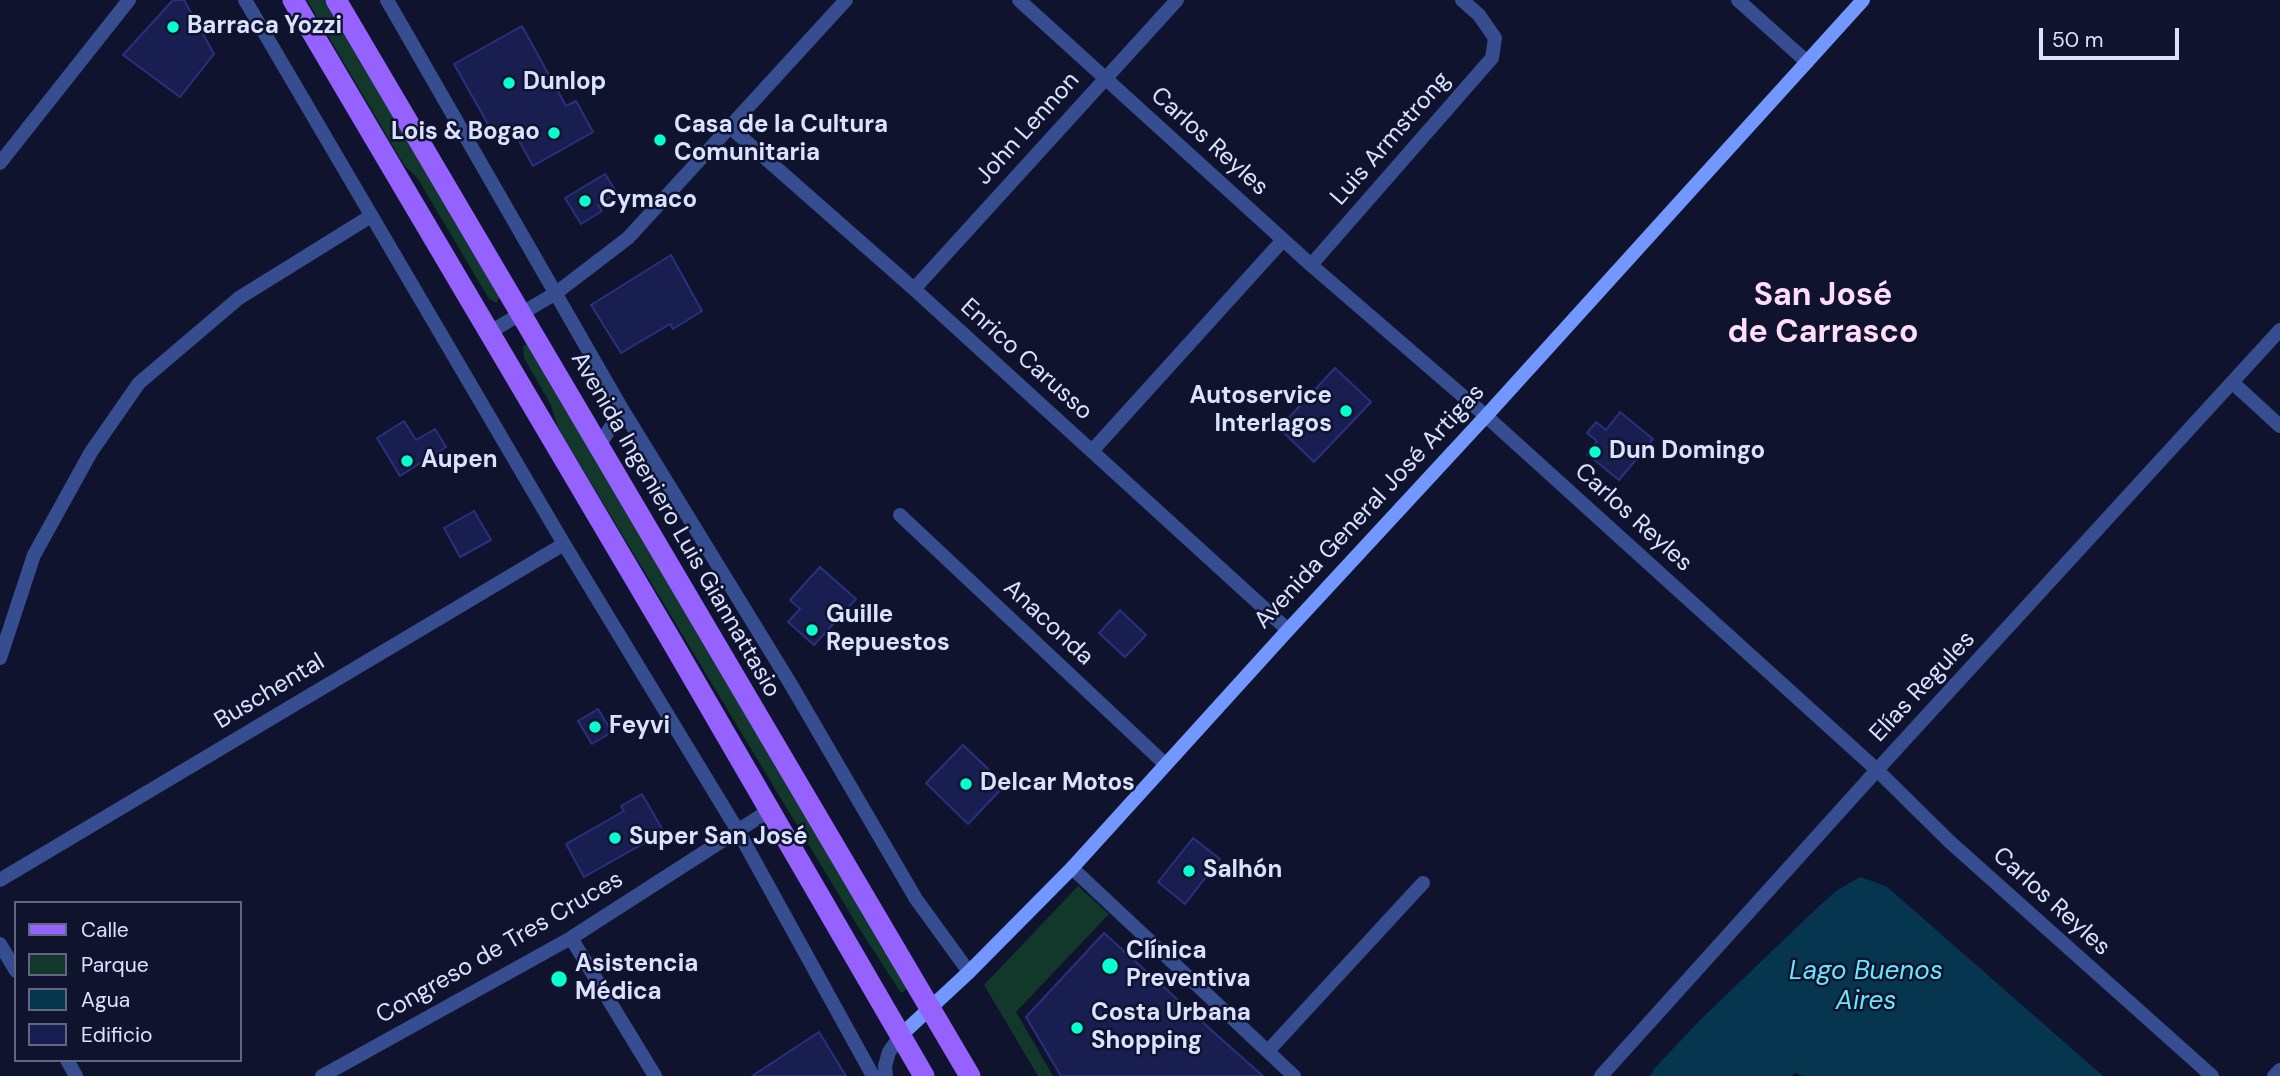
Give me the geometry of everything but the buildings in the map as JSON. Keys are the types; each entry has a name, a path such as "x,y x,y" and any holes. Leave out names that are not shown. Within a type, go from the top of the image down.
{"main road":[{"path":"293,0 770,810 923,1076"},
{"name":"Avenida Ingeniero Luis Giannattasio","path":"336,0 970,1076"}],"street":[{"path":"0,163 129,0"},
{"path":"244,0 564,544 738,831 873,1076"},
{"name":"Avenida Ingeniero Luis Giannattasio","path":"387,0 622,409 790,683 916,899 969,972"},
{"path":"490,332 556,293 628,238 846,0"},
{"name":"Carlos Reyles","path":"1019,0 1311,265 1486,416 1877,770 1950,842 2212,1076"},
{"name":"John Lennon","path":"914,289 1177,0"},
{"name":"Luis Armstrong","path":"1311,265 1492,58 1495,38 1479,15 1462,0"},
{"path":"1738,0 1807,62"},
{"name":"Avenida General José Artigas","path":"900,1035 931,1009 1072,868 1863,0"},
{"name":"Enrico Carusso","path":"731,128 914,289 1288,630"},
{"path":"0,658 34,555 91,452 139,383 239,298 371,216"},
{"path":"1092,451 1283,240"},
{"name":"Elías Regules","path":"1601,1076 2280,330"},
{"path":"2233,383 2280,426"},
{"path":"598,446 622,409"},
{"name":"Anaconda","path":"900,514 1165,764"},
{"name":"Buschental","path":"0,880 564,544"},
{"name":"Congreso de Tres Cruces","path":"322,1076 571,939 770,810"},
{"path":"1072,868 1294,1076"},
{"path":"1268,1052 1423,883"},
{"path":"571,939 655,1076"},
{"path":"0,944 14,968"},
{"path":"886,1076 885,1066 889,1052 900,1035"},
{"path":"2274,1076 2280,1070"}],"green space":[{"path":"307,0 324,0 499,297 497,303 489,299 418,179 404,165"},
{"path":"528,344 907,989 901,993 857,925 558,428 551,405 524,358 523,346"},
{"path":"1078,886 1109,914 1016,1012 1053,1076 1038,1076 984,985"}],"water":[{"name":"Lago Buenos Aires","path":"1860,877 1886,886 2103,1076 1804,1076 1795,1073 1792,1076 1650,1076 1700,1020 1815,910 1836,891"}],"place":[{"name":"Barraca Yozzi","path":"173,27"},
{"name":"Dunlop","path":"509,83"},
{"name":"Lois & Bogao","path":"554,133"},
{"name":"Casa de la Cultura Comunitaria","path":"660,140"},
{"name":"Cymaco","path":"585,201"},
{"name":"Autoservice Interlagos","path":"1346,411"},
{"name":"Dun Domingo","path":"1595,452"},
{"name":"Aupen","path":"407,461"},
{"name":"Guille Repuestos","path":"812,630"},
{"name":"Feyvi","path":"595,727"},
{"name":"Delcar Motos","path":"966,784"},
{"name":"Super San José","path":"615,838"},
{"name":"Salhón","path":"1189,871"},
{"name":"Clínica Preventiva","path":"1110,966"},
{"name":"Asistencia Médica","path":"559,979"},
{"name":"Costa Urbana Shopping","path":"1077,1028"}],"district":[{"name":"San José de Carrasco","path":"1823,316"}]}
